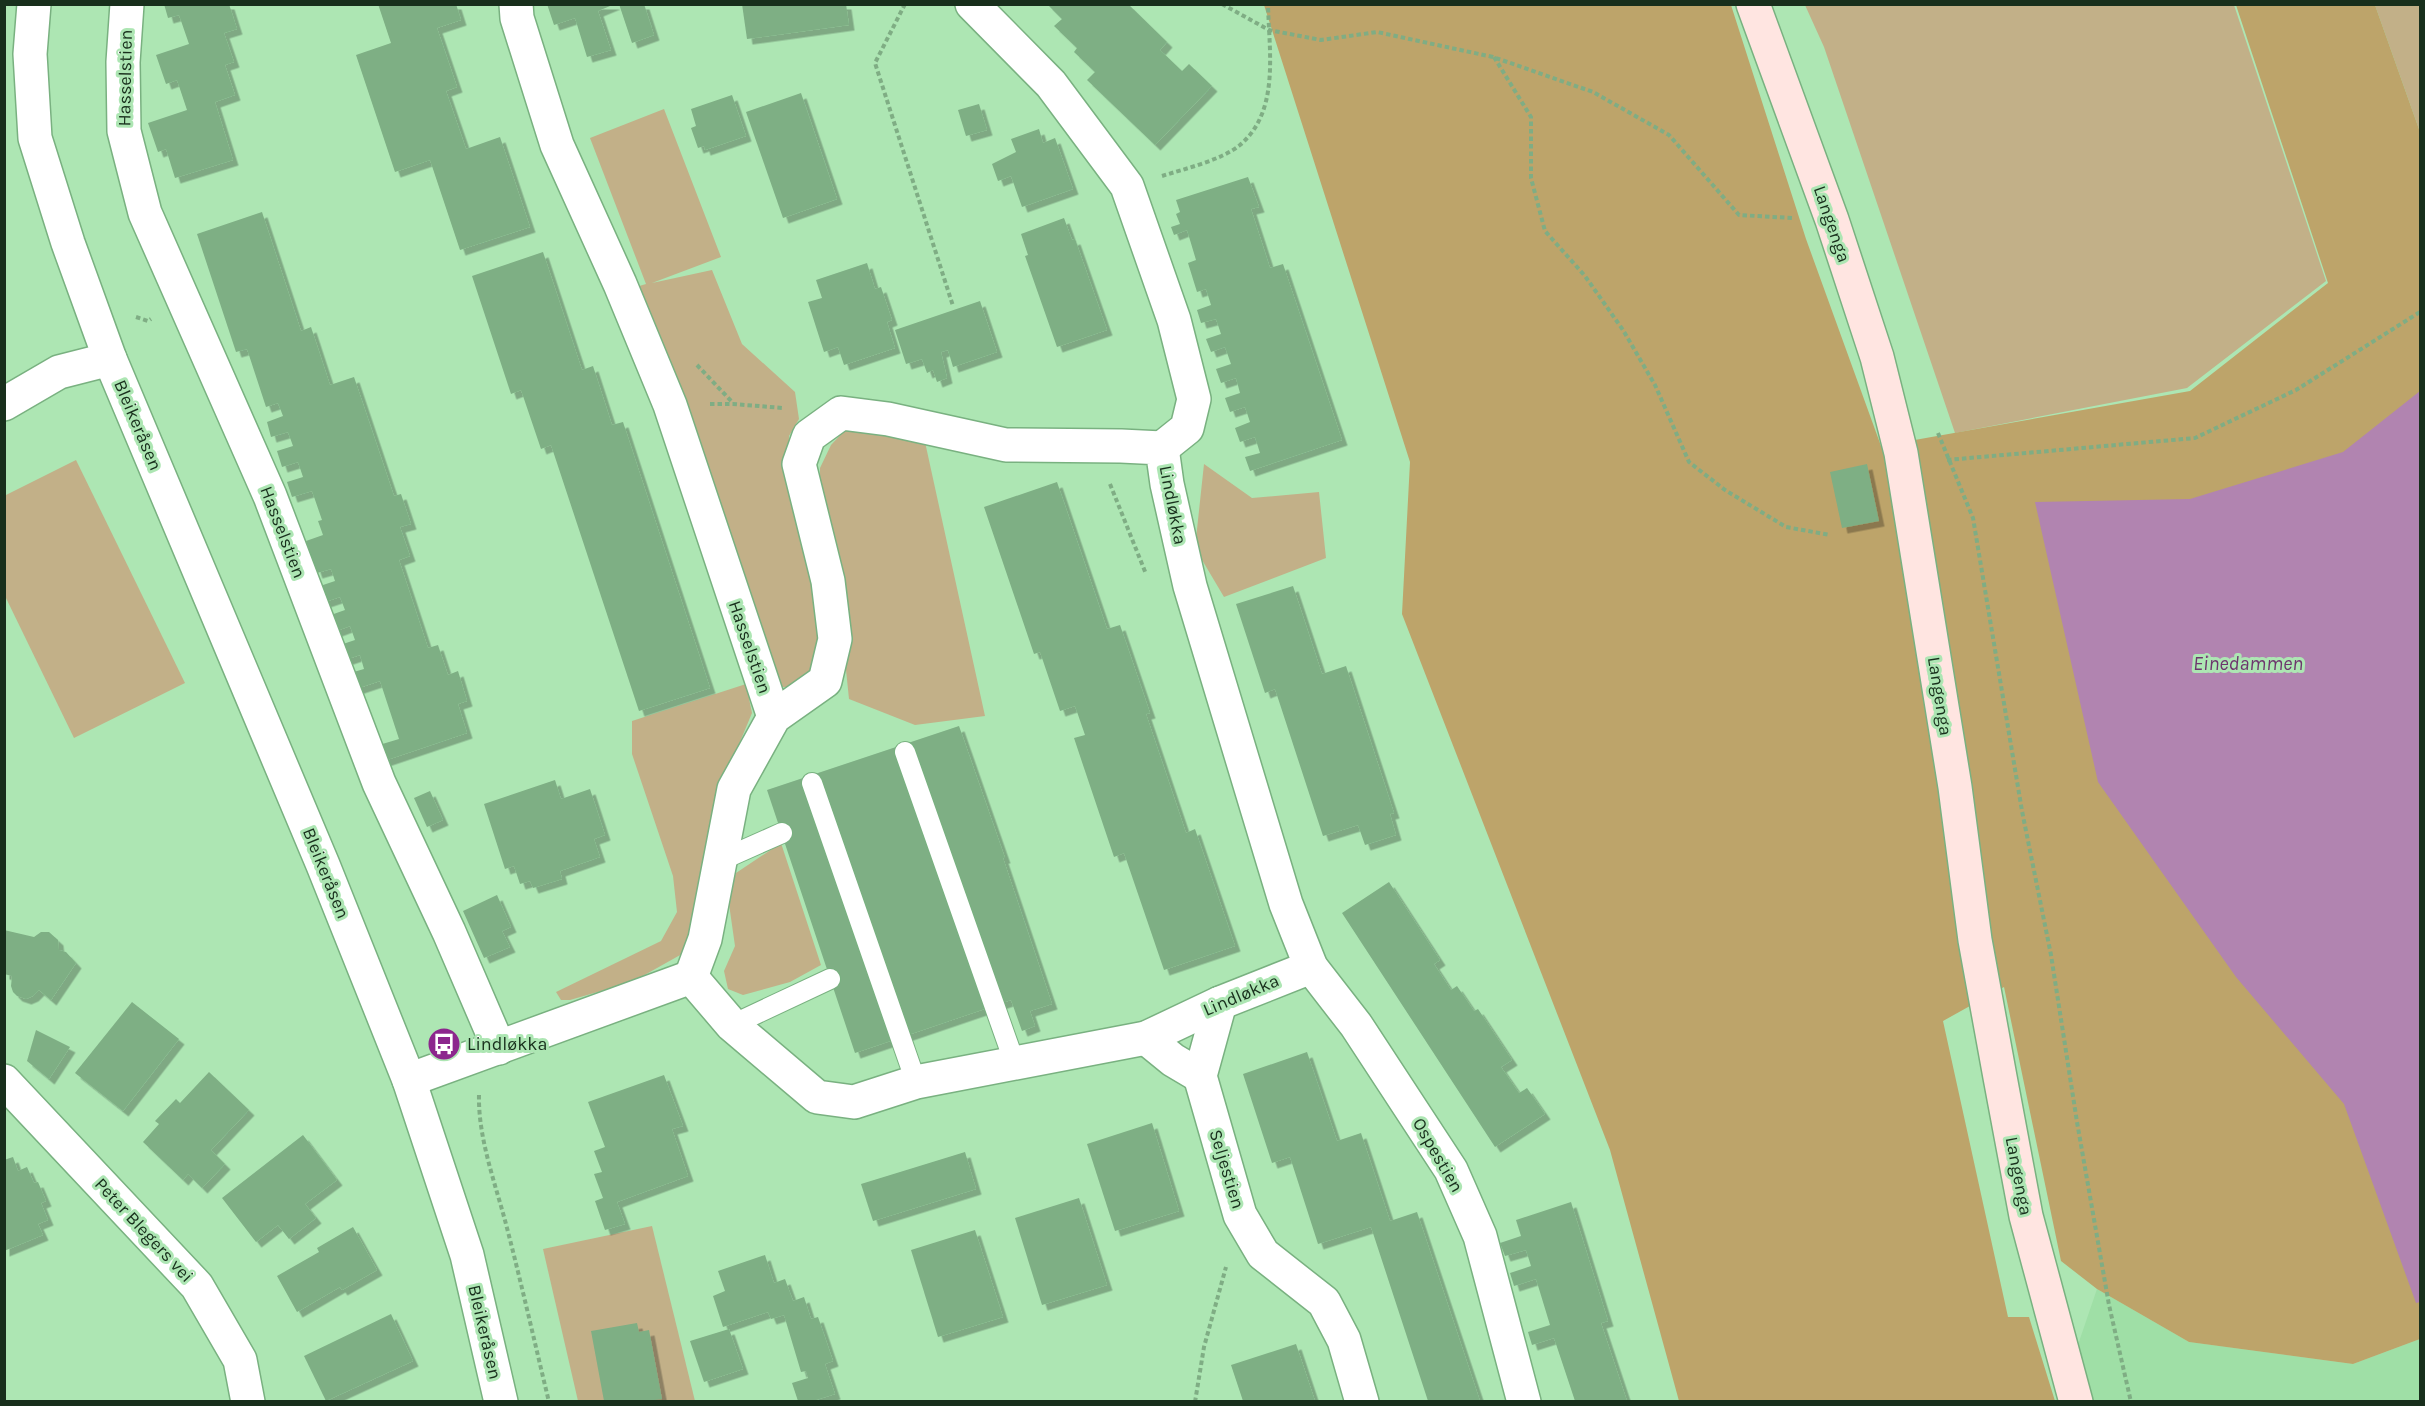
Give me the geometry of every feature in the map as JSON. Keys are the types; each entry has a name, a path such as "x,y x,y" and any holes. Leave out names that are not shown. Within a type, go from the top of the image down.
{"main road":[{"name":"Langenga","path":"1753,4 1832,220 1876,357 1901,453 1955,787 1975,940 2002,1089 2026,1216 2076,1401"}],"street":[{"name":"Bleikeråsen","path":"34,4 30,54 35,138 68,243 110,359 323,865 409,1080 467,1255 501,1401"},
{"name":"Hasselstien","path":"127,4 123,62 124,131 146,213 270,496 379,783 449,932 499,1048"},
{"name":"Hasselstien","path":"516,4 517,18 557,145 620,284 670,405 774,717"},
{"name":"Lindløkka","path":"841,413 888,419 1006,445 1162,448 1187,428 1194,399 1174,320 1127,186 1051,84 972,4"},
{"name":"Bleikeråsen","path":"4,404 59,372 110,359"},
{"path":"409,1080 691,977 705,939 734,789 774,717 825,681 835,639 828,581 799,464 809,436 841,413"},
{"name":"Lindløkka","path":"691,977 732,1025 817,1097 854,1102 916,1082 1146,1038 1220,1003 1311,967 1283,893 1190,586 1167,484 1162,448"},
{"name":"Ospestien","path":"1311,967 1356,1025 1452,1170 1480,1236 1524,1401"},
{"path":"1146,1038 1173,1060 1200,1076 1220,1003"},
{"name":"Seljestien","path":"1200,1076 1240,1215 1263,1254 1324,1302 1344,1340 1362,1401"},
{"name":"Peter Blegers vei","path":"4,1081 197,1286 240,1360 248,1401"}],"lane":[{"path":"905,752 1015,1064"},
{"path":"812,783 916,1082"},
{"path":"719,861 782,833"},
{"path":"732,1025 830,979"}],"path":[{"path":"905,4 875,63 953,306"},
{"path":"1221,4 1269,30 1321,40 1377,32 1493,57 1593,92 1669,135 1739,215 1832,220"},
{"path":"1127,186 1202,164 1239,146 1259,124 1269,99 1268,4"},
{"path":"1493,57 1531,117 1532,178 1545,231 1585,276 1623,330 1655,385 1689,462 1725,490 1786,527 1830,535"},
{"path":"2131,1401 2109,1305 2051,955 2022,811 1972,518 1960,483 1947,460 2195,438 2296,390 2421,312"},
{"path":"670,405 734,404 841,413"},
{"path":"1194,1401 1204,1347 1240,1215"}],"shaded area":[{"path":"1264,5 1731,5 1806,239 1881,446 2190,391 2328,283 2236,5 2375,5 2420,132 2420,1339 2353,1364 2189,1342 2097,1289 2061,1261 2004,987 1943,1021 2008,1317 2029,1317 2055,1401 1679,1401 1610,1150 1402,614 1410,462"},
{"path":"1805,5 2234,5 2326,281 2187,388 1955,433 1824,47"},
{"path":"2375,5 2420,5 2420,132"},
{"path":"664,109 721,257 652,283 712,270 742,344 795,392 799,419 789,436 788,480 800,540 823,631 821,658 797,687 782,687 772,678 636,287 646,284 590,138"},
{"path":"848,427 925,442 985,716 915,725 849,699 837,582 820,506 820,468 831,445"},
{"path":"76,460 185,683 74,738 5,596 4,496"},
{"path":"1204,464 1252,498 1319,492 1326,558 1224,597 1195,548"},
{"path":"746,684 752,713 714,804 708,864 698,924 682,954 632,982 570,1000 561,1000 556,992 661,941 677,912 673,876 632,754 632,721"},
{"path":"781,843 821,965 790,982 743,995 728,989 724,971 735,946 728,897 736,873"},
{"path":"652,1226 695,1401 578,1401 543,1249"},
{"path":"2097,1289 2189,1342 2353,1364 2420,1339 2420,1401 2077,1401 2068,1374"}],"water":[{"name":"Einedammen","path":"2420,391 2420,1302 2416,1303 2344,1104 2236,977 2098,782 2035,502 2190,499 2343,452"}],"building":[{"path":"164,4 229,4 237,29 224,33 234,62 225,65 235,95 215,102 233,160 175,178 166,149 158,152 148,123 187,110 177,80 166,84 156,55 189,44 179,15 168,18"},
{"path":"378,4 456,4 461,20 437,28 457,87 446,91 466,149 500,137 530,227 460,250 430,160 395,172 356,55 391,43"},
{"path":"547,4 615,4 598,11 611,50 587,57 575,18 554,25"},
{"path":"619,4 644,4 654,35 632,43"},
{"path":"742,4 846,4 849,25 747,39"},
{"path":"1047,4 1128,4 1167,42 1160,50 1182,71 1189,64 1212,86 1155,145 1087,80 1095,72 1074,52 1077,48 1054,26 1062,19"},
{"path":"801,93 837,199 783,218 746,112"},
{"path":"732,95 746,136 705,150 704,146 698,148 691,128 696,126 691,109"},
{"path":"979,104 987,130 966,136 958,110"},
{"path":"1039,129 1043,143 1055,138 1073,189 1022,207 1011,176 998,181 992,164 1016,152 1011,139"},
{"path":"1248,177 1259,207 1251,209 1270,268 1283,264 1342,440 1250,471 1245,457 1260,453 1255,437 1240,442 1235,428 1250,422 1245,407 1230,412 1225,398 1240,393 1236,378 1221,383 1216,369 1231,364 1225,347 1211,352 1206,339 1221,334 1216,319 1201,323 1197,310 1211,305 1206,289 1197,292 1188,263 1196,260 1187,230 1174,235 1171,227 1180,224 1176,214 1180,212 1176,200"},
{"path":"262,212 301,331 311,327 330,385 354,377 394,496 401,494 411,524 400,527 410,556 399,560 428,648 438,645 448,675 458,671 467,701 458,704 467,733 384,761 379,745 399,739 380,681 356,689 350,673 364,669 360,655 342,661 337,646 355,640 350,626 334,632 328,616 345,610 340,597 322,603 317,587 335,581 331,569 317,573 306,541 323,535 318,521 322,520 312,491 292,497 287,482 303,477 298,462 282,467 277,451 293,446 288,432 271,437 267,422 283,416 278,403 266,407 247,349 236,352 197,234"},
{"path":"1064,218 1072,240 1075,239 1107,330 1057,347 1025,256 1028,255 1021,234"},
{"path":"543,252 582,370 593,366 612,425 623,422 710,688 639,711 551,445 541,449 521,390 511,394 472,276"},
{"path":"867,263 875,289 881,287 892,320 887,322 895,348 844,365 838,347 824,352 808,302 822,298 816,280"},
{"path":"980,301 997,352 953,367 948,350 941,352 947,378 937,382 933,370 927,373 922,359 906,364 895,330"},
{"path":"1867,464 1879,521 1842,528 1830,472"},
{"path":"1057,482 1107,629 1120,625 1150,713 1146,714 1186,833 1195,829 1235,946 1164,970 1124,853 1114,857 1074,738 1085,735 1075,706 1060,711 1040,652 1034,654 984,507"},
{"path":"1293,586 1322,674 1346,666 1394,813 1390,814 1396,835 1365,845 1358,825 1323,836 1275,689 1265,693 1236,604"},
{"path":"959,726 1052,1004 1030,1011 1035,1026 1022,1031 1011,1000 855,1053 767,790"},
{"path":"555,780 561,799 590,789 605,835 594,839 600,857 560,871 562,879 533,888 530,881 520,884 514,866 505,869 484,804"},
{"path":"430,791 443,820 427,827 414,798"},
{"path":"1389,882 1440,960 1434,964 1451,990 1457,986 1474,1011 1478,1009 1512,1060 1501,1067 1519,1093 1527,1088 1545,1114 1495,1147 1342,913"},
{"path":"497,895 511,927 502,931 510,947 484,958 463,911"},
{"path":"4,930 34,937 41,932 49,932 58,940 59,950 66,952 76,963 51,1000 39,990 26,999 13,992 12,976 4,974"},
{"path":"132,1002 179,1039 123,1111 75,1073"},
{"path":"36,1030 70,1047 49,1079 27,1061"},
{"path":"1307,1052 1337,1141 1361,1133 1390,1221 1417,1212 1480,1401 1428,1401 1371,1227 1318,1244 1290,1157 1272,1163 1243,1074"},
{"path":"209,1072 249,1110 211,1150 225,1164 202,1188 188,1174 183,1180 143,1142 159,1124 155,1121 176,1099 180,1103"},
{"path":"664,1075 683,1126 672,1129 688,1176 617,1202 625,1224 605,1230 595,1201 603,1198 594,1174 602,1172 594,1151 605,1147 588,1102"},
{"path":"1152,1123 1179,1211 1115,1231 1087,1144"},
{"path":"303,1135 337,1180 305,1204 316,1218 289,1239 278,1225 256,1242 222,1198"},
{"path":"965,1152 976,1189 873,1221 861,1184"},
{"path":"13,1157 18,1171 27,1167 34,1183 38,1182 46,1201 41,1203 48,1220 38,1224 43,1235 4,1251 4,1160"},
{"path":"1079,1198 1107,1285 1042,1305 1015,1218"},
{"path":"1571,1202 1608,1321 1601,1323 1627,1401 1575,1401 1554,1338 1532,1345 1528,1332 1550,1325 1536,1279 1514,1286 1510,1273 1531,1266 1526,1250 1505,1256 1500,1243 1521,1236 1516,1220"},
{"path":"353,1227 377,1270 342,1290 340,1287 297,1312 277,1276 319,1252 317,1248"},
{"path":"975,1230 1003,1317 938,1337 911,1250"},
{"path":"765,1255 774,1283 785,1279 793,1301 804,1297 811,1319 818,1317 833,1361 825,1364 835,1394 813,1401 798,1401 792,1383 808,1378 806,1371 801,1372 784,1315 771,1319 768,1312 723,1327 713,1296 725,1291 718,1271"},
{"path":"391,1314 413,1361 326,1401 304,1356"},
{"path":"637,1323 639,1332 649,1330 662,1399 604,1401 591,1331"},
{"path":"729,1329 743,1369 704,1382 690,1341"},
{"path":"1296,1344 1315,1401 1243,1401 1231,1365"}],"place":[{"name":"Lindløkka","path":"444,1044"}]}
